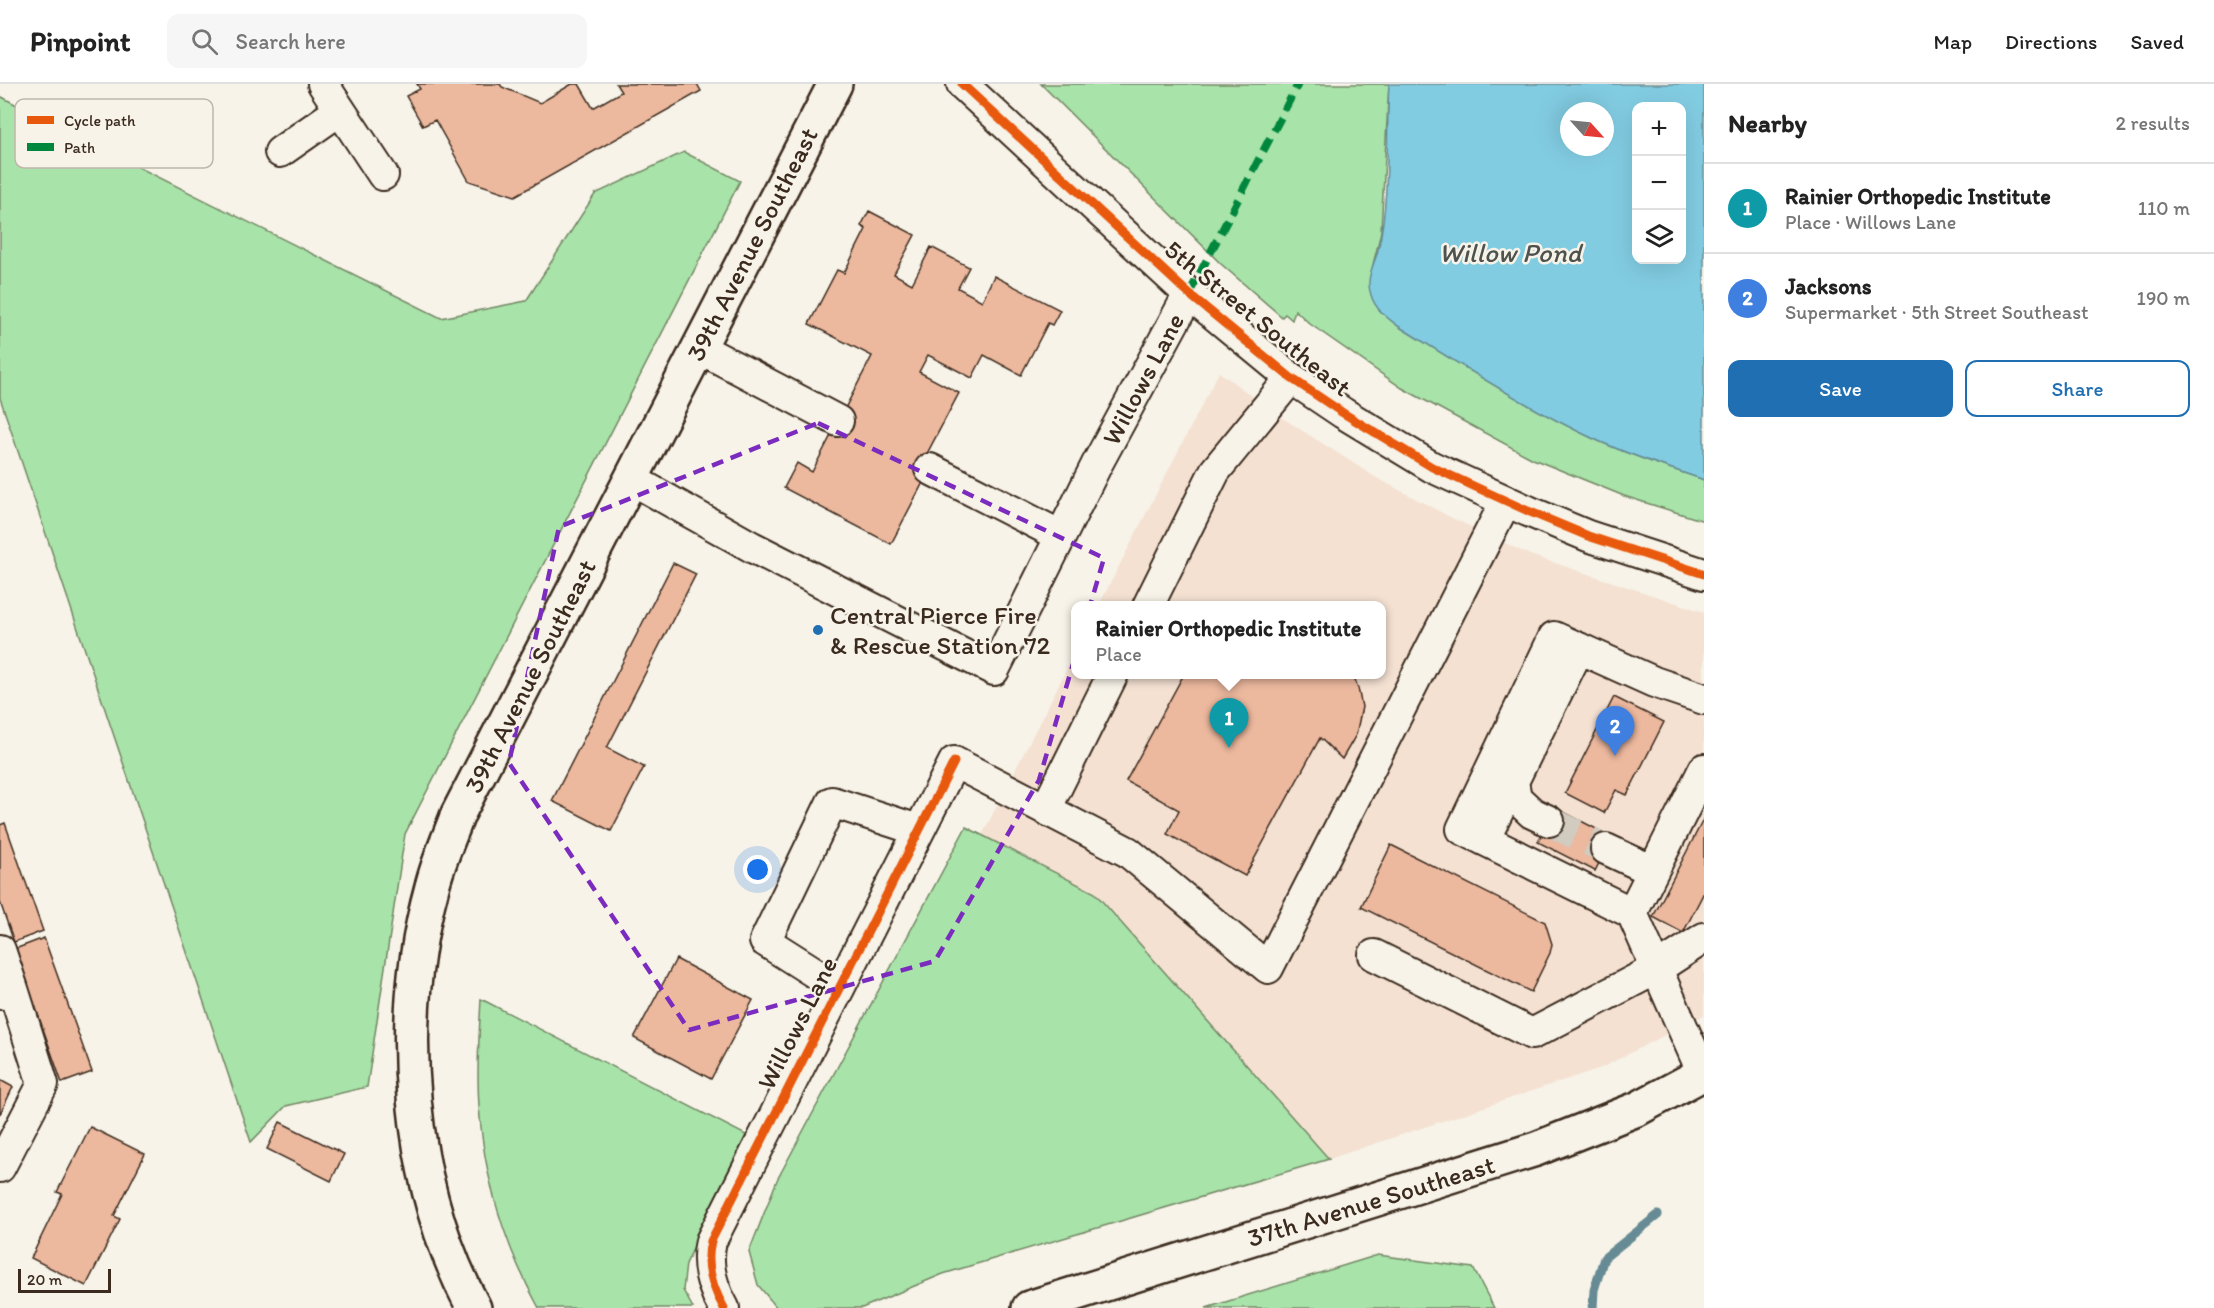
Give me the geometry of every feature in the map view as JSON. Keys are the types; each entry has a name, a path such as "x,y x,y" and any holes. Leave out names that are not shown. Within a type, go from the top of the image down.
{"main road":[{"name":"39th Avenue Southeast","path":"474,1308 457,1276 433,1207 416,1126 411,1028 420,949 432,887 458,814 835,84"},
{"name":"37th Avenue Southeast","path":"1029,1308 1536,1149 1637,1109 1703,1074"}],"street":[{"path":"323,84 383,175"},
{"name":"5th Street Southeast","path":"962,84 1189,294 1291,378 1343,413 1432,467 1506,501 1588,536 1704,574"},
{"path":"280,152 340,110"},
{"name":"Willows Lane","path":"631,479 752,547 994,670 1097,464 1189,294"},
{"path":"699,348 838,422"},
{"path":"1150,601 1215,471 1291,378"},
{"path":"930,469 1061,536"},
{"path":"1111,679 1046,809 1128,852 1268,968 1506,501"},
{"path":"1703,1074 1632,913 1462,829 1554,637 1654,682 1704,699"},
{"path":"1484,840 1579,648"},
{"name":"Willows Lane","path":"724,1308 717,1295 707,1257 711,1241 954,762 1046,809"},
{"path":"1632,913 1704,769"},
{"path":"1513,781 1516,798 1532,813 1549,821"},
{"path":"839,988 765,941 832,802 918,831"},
{"path":"1606,849 1653,871"},
{"path":"1374,955 1532,1034 1658,968 1704,938"},
{"path":"0,950 7,992 43,1084 0,1167"}],"highlighted area":[{"path":"818,423 1104,558 1039,780 935,961 689,1030 509,763 559,527"}],"shaded area":[{"path":"1219,372 1281,417 1375,477 1448,516 1530,555 1704,612 1704,1015 1601,1068 1329,1159 1095,893 982,835 1071,661 1071,679 1386,679 1386,601 1101,601"}],"green space":[{"path":"1041,84 1389,84 1381,231 1370,282 1376,303 1398,326 1493,385 1567,426 1606,444 1704,480 1704,521 1624,496 1533,459 1402,388 1310,324 1295,310 1292,320 1285,314 1282,317 1221,264"},
{"path":"0,96 15,104 15,168 140,168 441,318 526,301 595,194 684,152 740,181 405,834 367,1087 286,1106 251,1142 0,398"},
{"path":"966,827 1095,893 1329,1159 943,1274 862,1308 777,1308 758,1285 749,1252 777,1180"},
{"path":"481,999 746,1135 686,1264 683,1290 693,1308 539,1308 508,1240 487,1167 478,1088"},
{"path":"1378,1255 1473,1268 1494,1308 1206,1308"}],"water":[{"name":"Willow Pond","path":"1389,84 1704,84 1704,480 1619,450 1567,426 1517,399 1385,316 1373,300 1369,283 1382,231 1387,168"}],"building":[{"path":"417,84 500,84 502,87 540,103 572,84 579,84 593,108 621,92 616,84 697,84 701,91 515,196 469,181 435,120 423,126 406,96 420,89"},
{"path":"869,211 915,235 894,274 912,284 931,247 969,267 958,288 982,301 994,276 1060,310 1052,325 1048,323 1021,375 984,355 972,378 928,355 919,372 959,393 921,465 930,469 891,544 784,488 797,463 812,472 872,356 809,324 837,270 844,273 866,229 861,226"},
{"path":"673,563 696,574 607,748 644,767 611,831 552,801"},
{"path":"1181,679 1355,679 1362,707 1356,735 1342,759 1320,738 1245,876 1167,834 1179,810 1126,781"},
{"path":"1614,697 1664,722 1627,795 1616,790 1604,813 1565,793"},
{"path":"1556,808 1612,837 1595,871 1538,842"},
{"path":"1704,818 1704,892 1683,933 1653,917"},
{"path":"5,823 43,931 14,942 0,902 0,825"},
{"path":"1391,845 1545,922 1552,944 1531,992 1361,907"},
{"path":"44,938 92,1072 62,1083 15,949"},
{"path":"676,959 753,1000 711,1079 634,1038"},
{"path":"0,1080 13,1087 0,1114"},
{"path":"280,1122 344,1154 331,1181 267,1149"},
{"path":"90,1127 145,1154 114,1216 120,1219 86,1286 31,1258 62,1194 57,1192"}],"waterway":[{"path":"1593,1308 1594,1290 1604,1258 1658,1215"}],"tunnel":[{"path":"1549,821 1606,849"}],"marked path":[{"path":"1189,294 1298,84"}],"cycle path":[{"path":"962,84 1189,294 1291,378 1343,413 1432,467 1528,511 1588,536 1704,574"},
{"path":"724,1308 716,1292 709,1267 711,1241 954,762"}],"place":[{"name":"Central Pierce Fire & Rescue Station 72","path":"818,630"},
{"name":"Rainier Orthopedic Institute","path":"1229,748"},
{"name":"Jacksons","path":"1615,756"}]}
